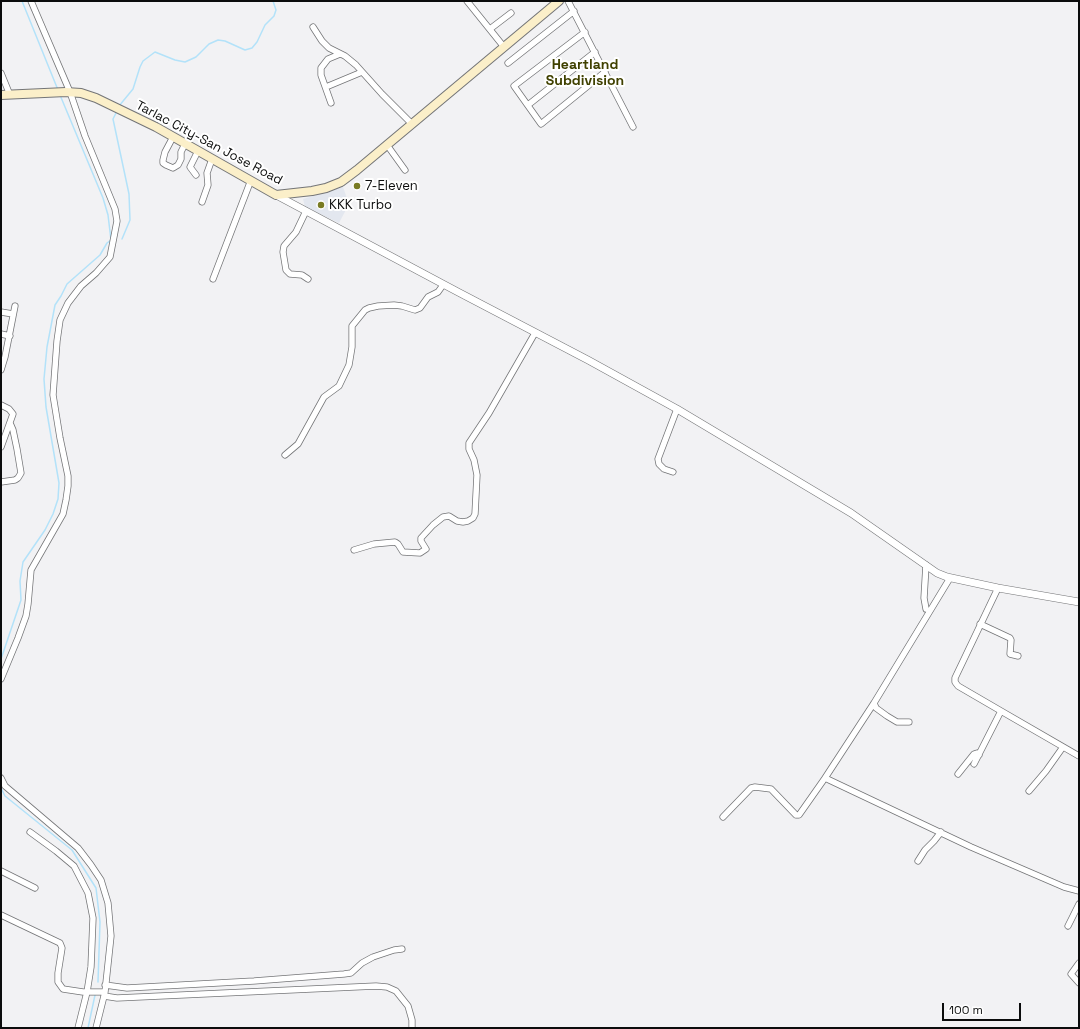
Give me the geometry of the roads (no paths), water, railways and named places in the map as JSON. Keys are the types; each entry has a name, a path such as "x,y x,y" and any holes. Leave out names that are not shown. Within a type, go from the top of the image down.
{"main road":[{"name":"Tarlac City-San Jose Road","path":"5,95 68,92 81,93 127,112 276,195 312,192 340,182 357,170 559,1"}],"street":[{"path":"1,680 26,616 32,570 63,514 66,500 68,476 53,395 56,347 60,320 68,304 81,286 96,273 110,257 117,221 116,210 31,1"},
{"path":"467,1 504,47"},
{"path":"568,1 634,127"},
{"path":"508,63 574,12"},
{"path":"490,29 511,13"},
{"path":"312,27 329,48 356,65 412,124"},
{"path":"584,32 514,86 541,124 605,72"},
{"path":"528,105 595,52"},
{"path":"331,103 321,75 321,68 328,59 340,54"},
{"path":"326,87 362,72"},
{"path":"1,73 5,95"},
{"path":"173,137 165,152 163,160 163,163 166,166 173,168 178,165 185,144"},
{"path":"387,145 406,170"},
{"path":"196,175 190,167 198,151"},
{"path":"202,202 208,185 207,173 212,159"},
{"path":"213,279 251,180"},
{"path":"276,195 677,409 851,513 937,573 950,578 998,588 1079,602"},
{"path":"306,211 296,232 284,246 283,252 286,270 290,274 302,275 308,278"},
{"path":"285,455 298,444 324,397 336,390 339,386 349,366 352,347 352,326 365,310 378,306 394,305 415,310 420,308 428,297 438,292 443,285"},
{"path":"1,370 3,357 10,336 15,306"},
{"path":"1,312 13,314"},
{"path":"354,550 374,544 395,542 403,552 420,553 426,549 421,541 421,538 443,517 449,516 457,521 463,522 473,518 475,514 477,475 474,460 469,449 469,444 489,413 535,333"},
{"path":"1,334 10,336"},
{"path":"1,405 12,411 13,414 3,435 1,447"},
{"path":"673,472 664,469 659,464 658,460 677,409"},
{"path":"1,482 15,480 21,473 18,449 10,423"},
{"path":"926,565 924,598 926,609"},
{"path":"723,817 751,788 755,787 772,789 796,815 799,815 874,703 950,578"},
{"path":"998,588 955,680 958,686 1079,756"},
{"path":"980,624 1010,638 1010,654 1018,656"},
{"path":"874,703 876,708 897,722 908,722"},
{"path":"974,764 1001,711"},
{"path":"1029,791 1046,771 1063,747"},
{"path":"958,774 974,754 979,755"},
{"path":"1,778 6,786 18,797 78,848 101,880 108,903 111,936 106,985 96,1028"},
{"path":"824,778 868,800 1002,861 1079,892"},
{"path":"30,832 74,866 88,892 93,918 91,967 87,992 78,1028"},
{"path":"918,861 925,850 941,832"},
{"path":"1,871 36,888"},
{"path":"1068,926 1079,903"},
{"path":"1,915 59,942 62,948 58,982 63,989 104,994 117,998 376,986 387,987 396,991 408,1006 412,1028"},
{"path":"106,985 127,988 344,974 351,972 362,963 373,957 402,949"},
{"path":"1079,963 1071,974 1079,983"}],"waterway":[{"path":"22,1 58,90"},
{"path":"119,106 133,89 143,61 155,52 175,60 185,62 196,57 209,44 218,40 225,41 245,50 252,48 257,42 265,25 274,16 276,10 273,1"},
{"path":"1,659 21,600 20,581 23,562 45,530 58,499 59,483 46,407 44,379 47,347 55,305 67,284 100,255 107,243 111,240 108,215 103,198 60,95"},
{"path":"117,111 113,119 129,194 130,220 122,239"},
{"path":"1,788 5,796 72,850 96,888 100,922 98,982"},
{"path":"88,1028 95,995"}],"place":[{"name":"7-Eleven","path":"357,186"},
{"name":"KKK Turbo","path":"321,205"}],"district":[{"name":"Heartland Subdivision","path":"585,74"}]}
